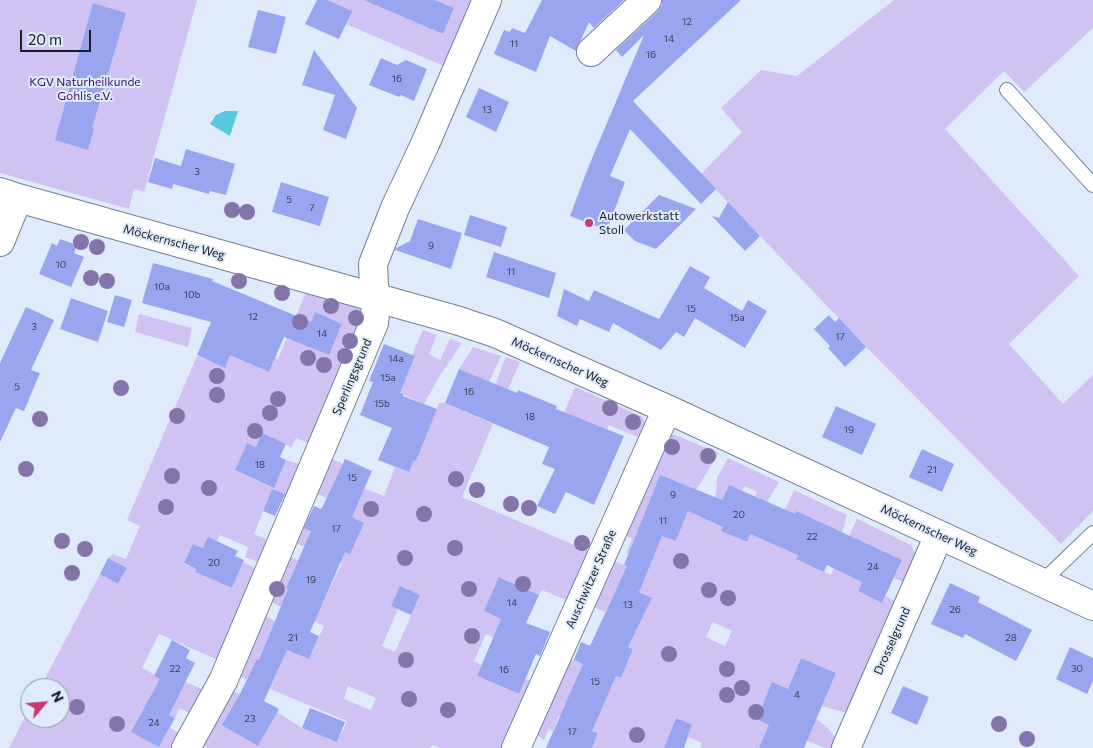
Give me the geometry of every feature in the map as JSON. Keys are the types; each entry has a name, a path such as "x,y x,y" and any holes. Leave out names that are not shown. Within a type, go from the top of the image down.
{"street":[{"name":"Sperlingsgrund","path":"186,748 223,681 374,323 378,297 374,286 373,264 487,0"},
{"path":"592,52 647,0"},
{"name":"Möckernscher Weg","path":"9,195 378,297 495,333 666,409 1093,606"},
{"path":"0,242 9,195"},
{"name":"Auschwitzer Straße","path":"516,748 666,409"},
{"name":"Drosselgrund","path":"846,748 939,535"}],"lane":[{"path":"1007,90 1093,185"},
{"path":"1042,582 1093,533"}],"green space":[{"name":"KGV Naturheilkunde Gohlis e.V.","path":"0,0 197,0 144,192 134,189 129,209 0,173"},
{"path":"321,0 400,0 395,13 443,34 454,8 435,0 469,0 475,2 446,67 346,24 351,11"},
{"path":"894,0 1093,0 1093,28 1024,92 1004,71 945,129 1079,276 1009,344 1063,404 1093,375 1093,511 1061,544 873,354 701,174 742,132 721,108 761,70 797,76"},
{"path":"306,292 359,307 364,319 311,444 296,438 291,448 262,434 256,447 247,443 235,470 273,488 286,460 303,465 289,496 272,489 254,534 270,541 261,563 245,557 248,547 220,535 217,541 208,538 203,548 193,544 184,564 196,569 195,572 232,588 243,562 258,570 218,660 159,634 142,668 182,689 186,682 204,690 192,715 180,708 175,718 147,703 132,732 159,747 170,728 181,734 174,748 9,748 20,727 70,728 70,678 45,678 100,574 118,584 127,568 108,558 113,554 126,559 140,526 127,520 197,356 225,367 235,343 264,353 257,367 269,372 275,358 278,359","holes":["315,313 342,324 329,355 302,344"]},
{"path":"139,314 192,328 188,347 135,332"},
{"path":"423,330 437,335 429,354 440,360 450,339 462,343 439,377 424,404 400,393 415,356 412,355"},
{"path":"473,347 501,356 489,382 459,369"},
{"path":"506,357 520,362 498,412 492,393"},
{"path":"575,387 643,417 647,428 642,439 609,425 607,429 586,421 578,438 554,436"},
{"path":"439,403 445,403 493,424 462,497 593,553 571,602 542,590 539,595 500,577 484,611 522,629 515,646 486,634 474,661 482,665 477,676 518,694 525,679 537,684 509,748 440,748 432,745 430,748 208,748 199,743 230,690 240,694 223,725 258,746 277,712 302,728 337,742 347,721 270,689 279,668 257,659 248,680 234,674 260,613 275,621 267,641 309,659 324,626 266,600 285,555 298,560 286,588 322,604 342,563 291,541 305,517 315,522 309,536 364,523 352,517 354,510 313,492 328,457 343,464 333,485 364,488 384,496 395,467 409,472 414,460 416,461","holes":["400,587 420,595 395,652 382,646 398,609 392,606","348,686 376,698 371,710 344,699"]},
{"path":"669,434 719,453 696,490 640,527 676,541 692,501 710,507 716,494 717,478 728,458 779,482 767,502 755,496 757,492 745,486 742,491 729,485 714,518 717,520 715,524 723,527 722,531 746,542 750,534 770,543 794,490 847,515 842,533 800,550 796,558 831,575 857,519 911,545 917,559 907,584 894,578 902,560 844,573 862,582 858,591 882,603 886,596 897,605 850,714 822,706 836,673 801,658 788,689 757,719 776,727 817,719 828,728 839,742 836,748 825,748 805,740 759,748 700,748 702,743 688,737 692,724 676,718 664,748 592,748 598,733 559,716 553,731 549,729 544,740 535,733 568,658 583,664 604,702 616,676 621,678 633,649 621,643 636,631 652,598 620,582 605,612 590,605 610,559 646,574 650,563 626,553 632,539 621,533","holes":["713,622 732,631 725,646 706,637"]}],"water":[{"path":"225,111 238,111 230,136 210,124 216,115"}],"building":[{"path":"317,0 327,0 352,11 339,39 305,24"},
{"path":"364,0 435,0 454,8 443,34"},
{"path":"542,0 624,0 594,28 589,22 576,51 550,36 536,72 494,54 504,30 510,32 512,28 525,33"},
{"path":"662,0 741,0 633,101 716,189 701,204 630,129 610,176 625,182 607,230 570,216 588,168 644,35 622,57 616,50 658,11 662,5"},
{"path":"93,3 126,13 92,128 94,129 88,150 55,140"},
{"path":"258,10 286,17 276,54 248,47"},
{"path":"314,50 357,108 346,139 323,130 335,95 302,85"},
{"path":"381,58 397,65 406,60 427,69 414,101 369,85"},
{"path":"479,88 509,102 496,132 466,117"},
{"path":"186,149 235,164 226,195 210,191 209,194 173,184 172,189 148,182 155,158 181,166"},
{"path":"281,182 329,197 320,226 272,212"},
{"path":"659,195 696,209 656,249 635,241 624,230"},
{"path":"728,202 760,236 745,251 712,216 719,218"},
{"path":"470,215 507,227 501,247 464,235"},
{"path":"418,219 462,233 451,269 395,250 410,241"},
{"path":"60,239 77,245 74,253 84,257 71,287 39,274 52,243 57,246"},
{"path":"494,252 556,273 549,298 486,277"},
{"path":"153,263 213,279 212,281 311,322 315,312 342,324 329,355 284,337 269,372 230,355 225,368 197,355 211,322 142,303"},
{"path":"690,266 710,277 704,288 742,311 748,300 767,311 745,348 695,318 684,337 676,332 661,350 613,323 609,332 580,319 577,326 557,316 564,289 589,301 594,290 659,319"},
{"path":"115,295 132,300 124,327 107,322"},
{"path":"71,298 108,311 98,342 60,329"},
{"path":"26,307 54,320 31,370 40,373 24,411 16,408 0,442 0,363"},
{"path":"829,315 835,322 839,318 866,347 845,367 828,348 830,346 814,329"},
{"path":"384,344 415,356 400,393 403,396 437,409 416,461 414,460 409,472 378,460 392,428 360,415 373,382 369,381"},
{"path":"459,369 517,393 518,390 557,406 556,409 624,436 594,505 566,492 555,514 537,506 555,469 542,464 549,447 445,403"},
{"path":"836,406 876,424 862,455 822,437"},
{"path":"262,433 286,444 280,457 286,460 274,488 235,470 247,443 256,447"},
{"path":"922,449 954,464 942,492 909,477"},
{"path":"345,459 372,471 352,517 364,523 350,554 345,552 310,632 319,636 309,659 287,650 264,701 279,709 258,746 222,725 257,659 259,660 288,589 286,588 311,531 304,528 314,506 321,509"},
{"path":"660,475 722,500 729,485 795,514 796,511 902,560 882,603 858,591 862,582 827,565 824,572 796,559 798,555 750,534 747,542 721,531 723,527 688,511 676,541 662,536 639,592 652,598 628,647 633,649 621,678 616,676 592,731 598,733 592,748 546,748 583,664 574,660 581,642 590,646 627,566 624,565"},
{"path":"272,489 285,494 275,516 263,511"},
{"path":"208,537 238,551 235,556 244,560 232,588 195,572 196,569 184,563 193,544 203,548"},
{"path":"108,558 127,568 118,584 100,574"},
{"path":"499,577 539,595 526,623 550,632 540,656 536,654 519,694 477,676 501,619 484,611"},
{"path":"950,583 980,597 978,602 1032,630 1016,661 965,634 963,638 931,624"},
{"path":"400,586 420,595 411,615 391,606"},
{"path":"172,640 190,650 186,658 195,663 169,715 175,718 159,747 131,732 160,679 154,676"},
{"path":"1070,647 1093,658 1093,681 1087,694 1056,679"},
{"path":"801,658 836,673 804,748 759,748 769,725 757,719 772,682 788,689"},
{"path":"903,686 929,697 917,725 891,713"},
{"path":"310,708 345,722 337,742 302,728"},
{"path":"676,718 692,724 684,748 664,748"}],"place":[{"name":"Autowerkstatt Stoll","path":"589,223"}]}
